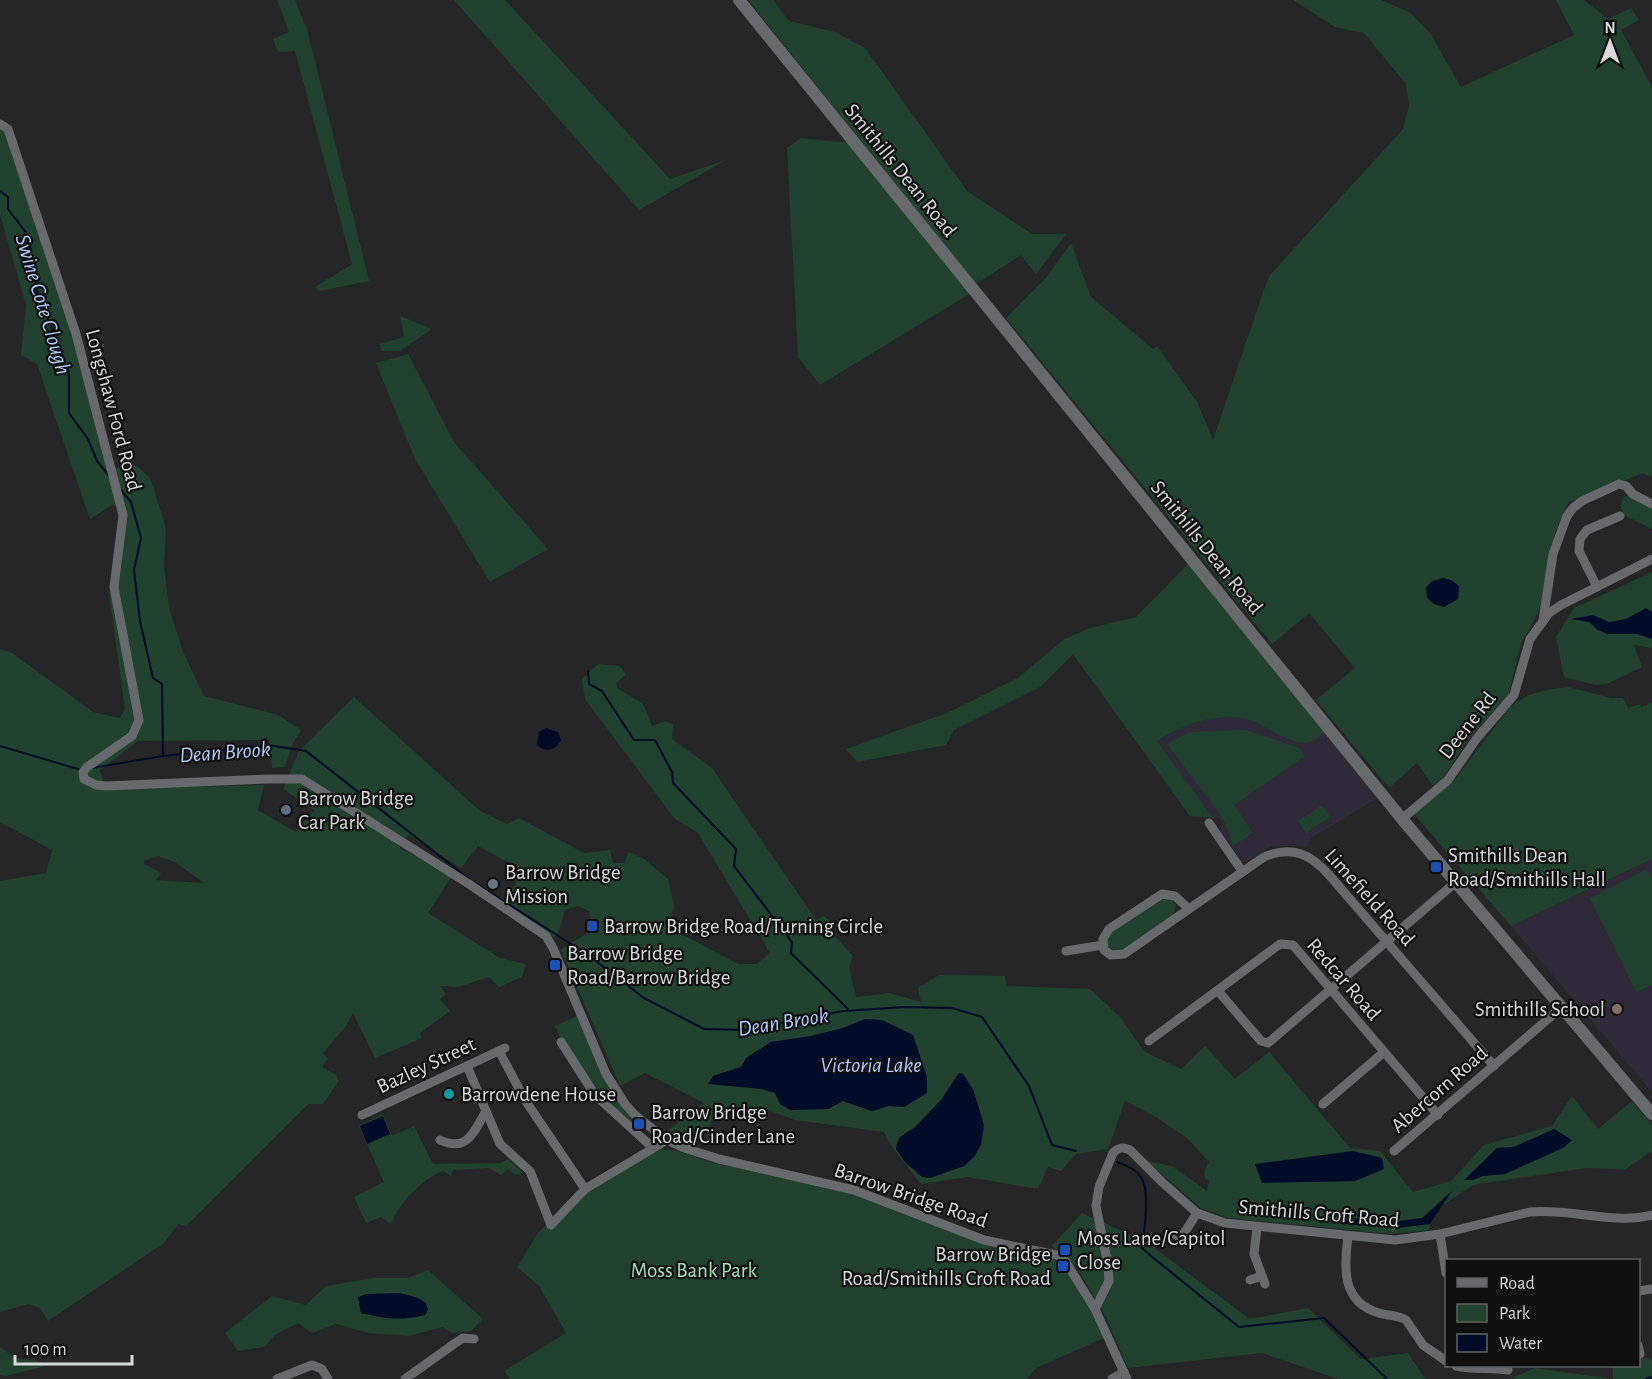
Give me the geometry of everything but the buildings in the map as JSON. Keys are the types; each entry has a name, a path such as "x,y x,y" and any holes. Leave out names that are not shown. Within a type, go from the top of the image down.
{"street":[{"name":"Smithills Dean Road","path":"739,0 1402,819 1652,1114"},
{"name":"Longshaw Ford Road","path":"0,124 8,129 76,334 123,515 114,587 139,717"},
{"path":"1543,620 1553,554 1567,516 1573,508 1582,501 1619,484 1629,484 1633,494 1652,504"},
{"path":"1597,587 1579,551 1580,539 1587,530 1620,516"},
{"name":"Deene Rd","path":"1402,819 1448,780 1477,738 1514,695 1527,645 1553,609 1652,559"},
{"name":"Barrow Bridge Road","path":"139,717 132,735 87,767 83,772 84,778 96,785 106,786 302,779 469,884 546,936 606,1074 636,1116 667,1140 719,1159 854,1190 984,1240 1057,1255 1064,1259 1095,1310 1126,1375"},
{"path":"1209,823 1242,871"},
{"name":"Limefield Road","path":"1066,950 1102,945 1111,955 1124,954 1264,857 1275,852 1295,852 1312,858 1323,868 1494,1066"},
{"path":"1218,991 1261,1041 1268,1042 1456,882"},
{"path":"1102,945 1109,929 1162,894 1175,896 1188,908"},
{"name":"Redcar Road","path":"1149,1041 1280,944 1293,945 1438,1115"},
{"name":"Abercorn Road","path":"1394,1151 1562,1007"},
{"path":"561,1042 595,1095 653,1149"},
{"name":"Bazley Street","path":"362,1114 502,1050 525,1100 585,1188"},
{"path":"1323,1104 1383,1053"},
{"path":"467,1066 500,1144 530,1171 551,1225 585,1188 667,1140"},
{"path":"440,1140 455,1145 467,1140 486,1111"},
{"name":"Smithills Croft Road","path":"1095,1310 1109,1281 1096,1206 1099,1187 1113,1153 1118,1149 1130,1150 1197,1213 1225,1223 1257,1228 1395,1240 1440,1234 1530,1212 1544,1211 1628,1219 1652,1215"},
{"path":"1181,1238 1197,1213"},
{"path":"1250,1280 1264,1280 1254,1254 1257,1228"},
{"path":"1440,1234 1445,1266"},
{"path":"1348,1237 1346,1276 1348,1287 1354,1296 1371,1310 1407,1320 1423,1345 1445,1360"},
{"path":"405,1379 463,1338 474,1339"},
{"path":"277,1379 312,1365 322,1370 328,1379"},
{"path":"1472,1367 1504,1371"},
{"path":"1112,1379 1126,1375"}],"shaded area":[{"path":"1212,718 1244,718 1262,724 1294,742 1324,731 1378,798 1311,838 1306,848 1271,846 1246,862 1241,862 1220,830 1223,824 1219,817 1213,818 1207,812 1157,741 1186,725"},
{"name":"Smithills School","path":"1652,859 1652,1092 1511,926"}],"green space":[{"path":"277,0 295,0 308,33 369,281 319,291 315,287 352,264 295,51 278,52 273,39 289,32"},
{"path":"454,0 505,0 670,179 726,160 639,210"},
{"path":"748,0 773,0 789,21 835,32 865,48 967,191 1032,234 1066,234 1036,274 1021,255 976,284"},
{"path":"1293,0 1381,0 1409,12 1430,33 1461,87 1574,35 1556,0 1584,0 1608,19 1631,8 1639,20 1621,30 1652,87 1652,477 1642,473 1624,481 1618,481 1577,500 1569,501 1555,533 1538,614 1521,643 1509,694 1470,737 1444,776 1433,786 1417,763 1389,788 1316,700 1355,668 1309,613 1272,644 1006,318 1046,278 1071,243 1091,297 1153,349 1157,346 1197,402 1213,440 1270,275 1403,129 1409,106 1406,84 1364,33 1335,27"},
{"path":"0,128 5,131 73,337 107,469 137,466 150,478 166,528 164,565 169,608 183,652 204,696 278,715 301,730 292,745 285,767 272,768 269,740 138,741 100,770 105,789 264,785 258,810 296,832 314,810 283,789 299,751 354,697 480,811 507,824 519,818 584,853 610,850 613,863 624,863 629,852 644,859 668,879 674,906 668,927 738,964 757,964 770,953 698,833 675,819 585,699 582,679 598,664 620,666 626,675 616,683 617,688 643,704 652,726 665,721 673,724 672,739 712,768 816,920 823,916 834,923 833,934 853,956 849,968 856,997 889,993 921,1002 918,988 939,975 1005,976 1007,986 1090,989 1119,1016 1145,1052 1181,1069 1205,1046 1235,1079 1269,1052 1350,1148 1380,1151 1413,1192 1451,1181 1484,1145 1552,1126 1572,1096 1598,1129 1632,1101 1652,1125 1652,1151 1626,1169 1586,1168 1473,1185 1443,1205 1430,1224 1429,1230 1391,1234 1228,1218 1202,1209 1147,1161 1172,1166 1207,1191 1209,1181 1205,1178 1204,1171 1209,1162 1188,1139 1156,1117 1125,1101 1108,1149 1076,1154 1061,1171 1048,1167 1038,1189 968,1177 921,1184 890,1144 884,1132 795,1120 763,1108 716,1107 709,1128 690,1141 667,1131 704,1103 645,1073 620,1086 561,950 590,931 592,922 589,911 578,906 565,910 555,938 502,902 515,885 518,871 511,864 478,846 461,868 408,835 400,848 452,876 428,913 500,958 526,964 522,977 499,987 489,977 458,987 440,986 446,994 440,999 450,1011 420,1033 422,1038 375,1058 353,1013 346,1026 323,1053 328,1059 322,1067 336,1075 339,1081 323,1104 308,1104 186,1226 178,1224 164,1243 48,1321 40,1308 29,1304 0,1312 0,881 46,873 52,850 0,822 0,649 12,653 93,712 120,718 125,709 109,593 125,522 114,504 90,519 37,364 21,355 26,305 0,215","holes":["158,856 175,862 204,883 156,880 161,873 144,864 144,861","865,1019 898,1028 913,1035 927,1077 904,1107 888,1106 872,1111 843,1101 828,1109 780,1104 775,1093 713,1076 741,1067 771,1042 843,1028","956,1075 979,1106 915,1127 942,1099","1554,1129 1505,1174 1482,1176 1497,1148 1514,1147"]},
{"path":"801,138 850,143 971,293 820,385 798,357 787,148"},
{"path":"400,316 432,329 400,351 381,351 380,344 404,337"},
{"path":"408,354 454,442 548,549 490,582 415,459 376,363"},
{"path":"1628,496 1652,508 1652,529 1624,515 1620,505 1624,497"},
{"path":"1189,563 1324,731 1314,740 1306,743 1298,742 1249,720 1230,717 1197,722 1157,741 1213,818 1190,816 1073,654 1040,687 954,730 946,745 857,762 846,749 947,713 1018,678 1063,640 1090,628 1136,617"},
{"path":"1652,572 1652,648 1634,645 1642,667 1607,684 1596,685 1564,677 1556,637 1574,608"},
{"path":"1568,687 1611,698 1623,698 1628,708 1652,703 1652,859 1511,926 1414,814 1455,779 1511,706 1529,695"},
{"path":"1245,730 1300,748 1304,757 1234,805 1253,833 1233,846 1223,818 1167,744 1189,732"},
{"path":"1322,805 1330,817 1306,833 1298,821"},
{"path":"1647,869 1652,879 1652,985 1636,992 1590,898"},
{"path":"1170,897 1176,905 1173,915 1122,950 1115,952 1109,949 1107,943 1110,934 1162,898"},
{"path":"577,1016 612,1091 638,1128 601,1096 561,1039 555,1026"},
{"path":"383,1114 392,1136 414,1126 433,1164 501,1163 508,1159 523,1173 515,1175 508,1169 501,1175 489,1168 453,1170 451,1176 443,1171 427,1180 412,1193 391,1224 381,1217 366,1223 354,1197 384,1182 359,1126"},
{"name":"Moss Bank Park","path":"660,1145 664,1150 674,1150 710,1162 852,1193 984,1240 1057,1255 1095,1309 1104,1338 1036,1368 1027,1379 510,1379 504,1371 566,1333 539,1286 517,1267 538,1233 546,1225 554,1227 585,1189"},
{"path":"1082,1213 1146,1242 1250,1319 1308,1308 1361,1359 1408,1353 1425,1379 1338,1379 1262,1353 1128,1368 1107,1319 1076,1266 1052,1246"},
{"path":"428,1270 483,1319 471,1331 452,1333 443,1327 409,1336 369,1333 336,1324 312,1333 298,1323 275,1335 264,1347 238,1351 225,1333 272,1296 306,1305 326,1286 373,1278 408,1278"},
{"path":"0,1347 15,1358 49,1365 6,1376 0,1375"},
{"path":"1640,1358 1649,1358 1652,1362 1652,1379 1613,1379 1613,1367 1640,1367"},
{"path":"1535,1368 1613,1379 1510,1379"}],"water":[{"path":"1443,578 1459,586 1458,599 1444,607 1434,604 1427,598 1426,588 1432,581"},
{"path":"1646,608 1652,612 1652,639 1637,634 1608,634 1598,630 1589,622 1571,619 1593,615 1609,622 1626,619"},
{"path":"546,728 558,732 561,740 550,750 537,745 539,732"},
{"name":"Victoria Lake","path":"865,1019 882,1020 913,1035 927,1077 927,1093 904,1107 888,1106 872,1111 843,1101 828,1109 790,1110 780,1104 775,1093 762,1089 708,1084 713,1076 741,1067 746,1058 771,1042 811,1036 843,1028"},
{"path":"959,1073 963,1074 973,1089 984,1125 981,1145 974,1157 964,1166 930,1178 922,1177 905,1162 896,1149 897,1143 900,1137 915,1127 942,1099"},
{"path":"383,1116 390,1134 367,1144 360,1126"},
{"path":"1554,1129 1572,1140 1563,1148 1505,1174 1464,1180 1497,1148 1514,1147"},
{"path":"1353,1151 1382,1158 1384,1169 1355,1181 1262,1183 1255,1164"},
{"path":"1452,1191 1430,1224 1398,1228 1343,1224 1344,1217 1391,1222 1422,1218"},
{"path":"400,1293 426,1303 428,1310 425,1315 393,1318 361,1313 358,1297 366,1294"}],"waterway":[{"name":"Swine Cote Clough","path":"0,191 8,197 8,209 28,235 37,291 69,373 69,413 88,439 97,461 110,477"},
{"name":"Swine Cote Clough","path":"121,490 131,502 141,538 134,570 140,621 153,678 162,684 163,754"},
{"path":"588,671 589,684 602,691 634,740 655,740 672,772 673,783 736,849 734,866 792,942 791,953 848,1009"},
{"name":"Dean Brook","path":"92,768 163,756 268,745 306,751 469,879"},
{"name":"Dean Brook","path":"0,746 81,770"},
{"name":"Dean Brook","path":"474,882 588,955 644,998 704,1029 746,1030 843,1011 905,1007 952,1008 982,1017 1029,1086 1052,1145 1076,1151"},
{"name":"Dean Brook","path":"1117,1162 1136,1172 1144,1184 1146,1212 1142,1248 1239,1327 1324,1318 1387,1379"},
{"name":"Dean Brook","path":"1646,1379 1652,1377"}],"place":[{"name":"Barrow Bridge Car Park","path":"286,810"},
{"name":"Smithills Dean Road/Smithills Hall","path":"1436,867"},
{"name":"Barrow Bridge Mission","path":"493,884"},
{"name":"Barrow Bridge Road/Turning Circle","path":"592,926"},
{"name":"Barrow Bridge Road/Barrow Bridge","path":"555,965"},
{"name":"Smithills School","path":"1617,1009"},
{"name":"Barrowdene House","path":"449,1094"},
{"name":"Barrow Bridge Road/Cinder Lane","path":"639,1124"},
{"name":"Moss Lane/Capitol Close","path":"1065,1250"},
{"name":"Barrow Bridge Road/Smithills Croft Road","path":"1063,1266"}]}
